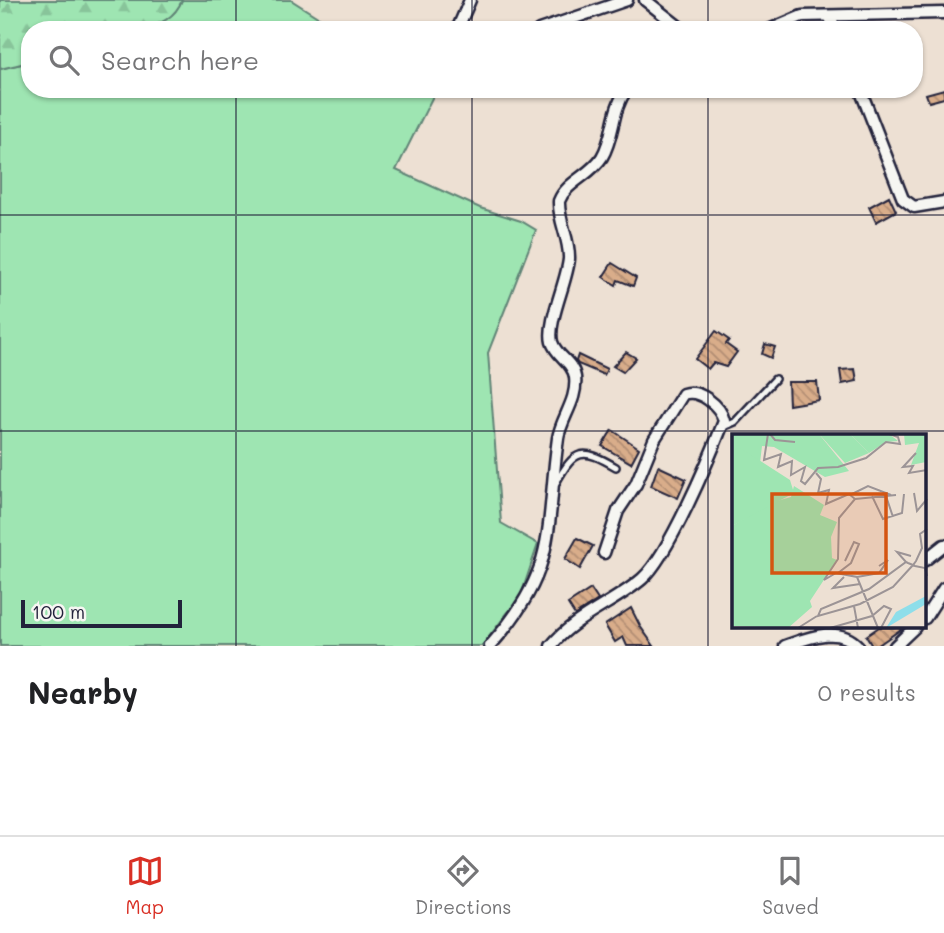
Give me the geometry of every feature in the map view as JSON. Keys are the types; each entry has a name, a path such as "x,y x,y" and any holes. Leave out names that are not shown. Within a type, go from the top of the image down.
{"street":[{"path":"461,21 470,0"},
{"path":"565,21 627,0"},
{"path":"648,0 672,21"},
{"path":"787,21 793,18 829,16 944,13"},
{"path":"829,16 831,21"},
{"path":"490,646 528,596 538,578 550,536 558,436 572,403 575,378 570,365 554,347 551,336 565,286 569,256 559,201 566,190 589,172 602,157 612,134 617,104 621,98"},
{"path":"864,98 903,199 914,207 944,202"},
{"path":"551,646 559,636 644,578 658,563 721,428 724,417 719,407 696,393 683,394 654,440 636,484 618,511 604,552"},
{"path":"926,559 944,545"},
{"path":"926,616 944,588"},
{"path":"895,646 914,628"},
{"path":"785,646 816,636 837,635 853,640 858,646"}],"lane":[{"path":"721,428 735,422 775,379"},
{"path":"554,486 572,457 581,453 599,457 616,467"}],"green space":[{"path":"0,0 182,0 164,21 21,21 21,64 0,69"},
{"path":"182,0 291,0 324,21 164,21"},
{"path":"21,64 21,98 432,98 396,170 480,208 521,221 536,230 488,353 501,523 538,544 521,595 482,646 0,646 0,69"}],"building":[{"path":"944,89 944,98 929,102 926,94"},
{"path":"889,196 896,211 876,222 869,207"},
{"path":"612,263 636,278 633,286 618,280 616,285 603,277"},
{"path":"716,331 729,340 726,344 737,352 726,367 713,363 708,369 695,359"},
{"path":"765,344 775,347 771,358 762,354"},
{"path":"626,352 636,358 623,372 613,366"},
{"path":"578,355 607,369 604,375 578,364"},
{"path":"855,369 857,381 842,384 840,370"},
{"path":"788,382 817,382 819,400 789,405"},
{"path":"612,430 639,448 631,463 602,446"},
{"path":"658,466 686,479 678,498 651,486"},
{"path":"577,538 593,546 580,569 565,559"},
{"path":"591,589 598,600 575,615 568,604"},
{"path":"631,608 654,646 627,646 623,637 615,642 605,625"},
{"path":"878,628 903,628 877,646 872,646 866,636"}]}
